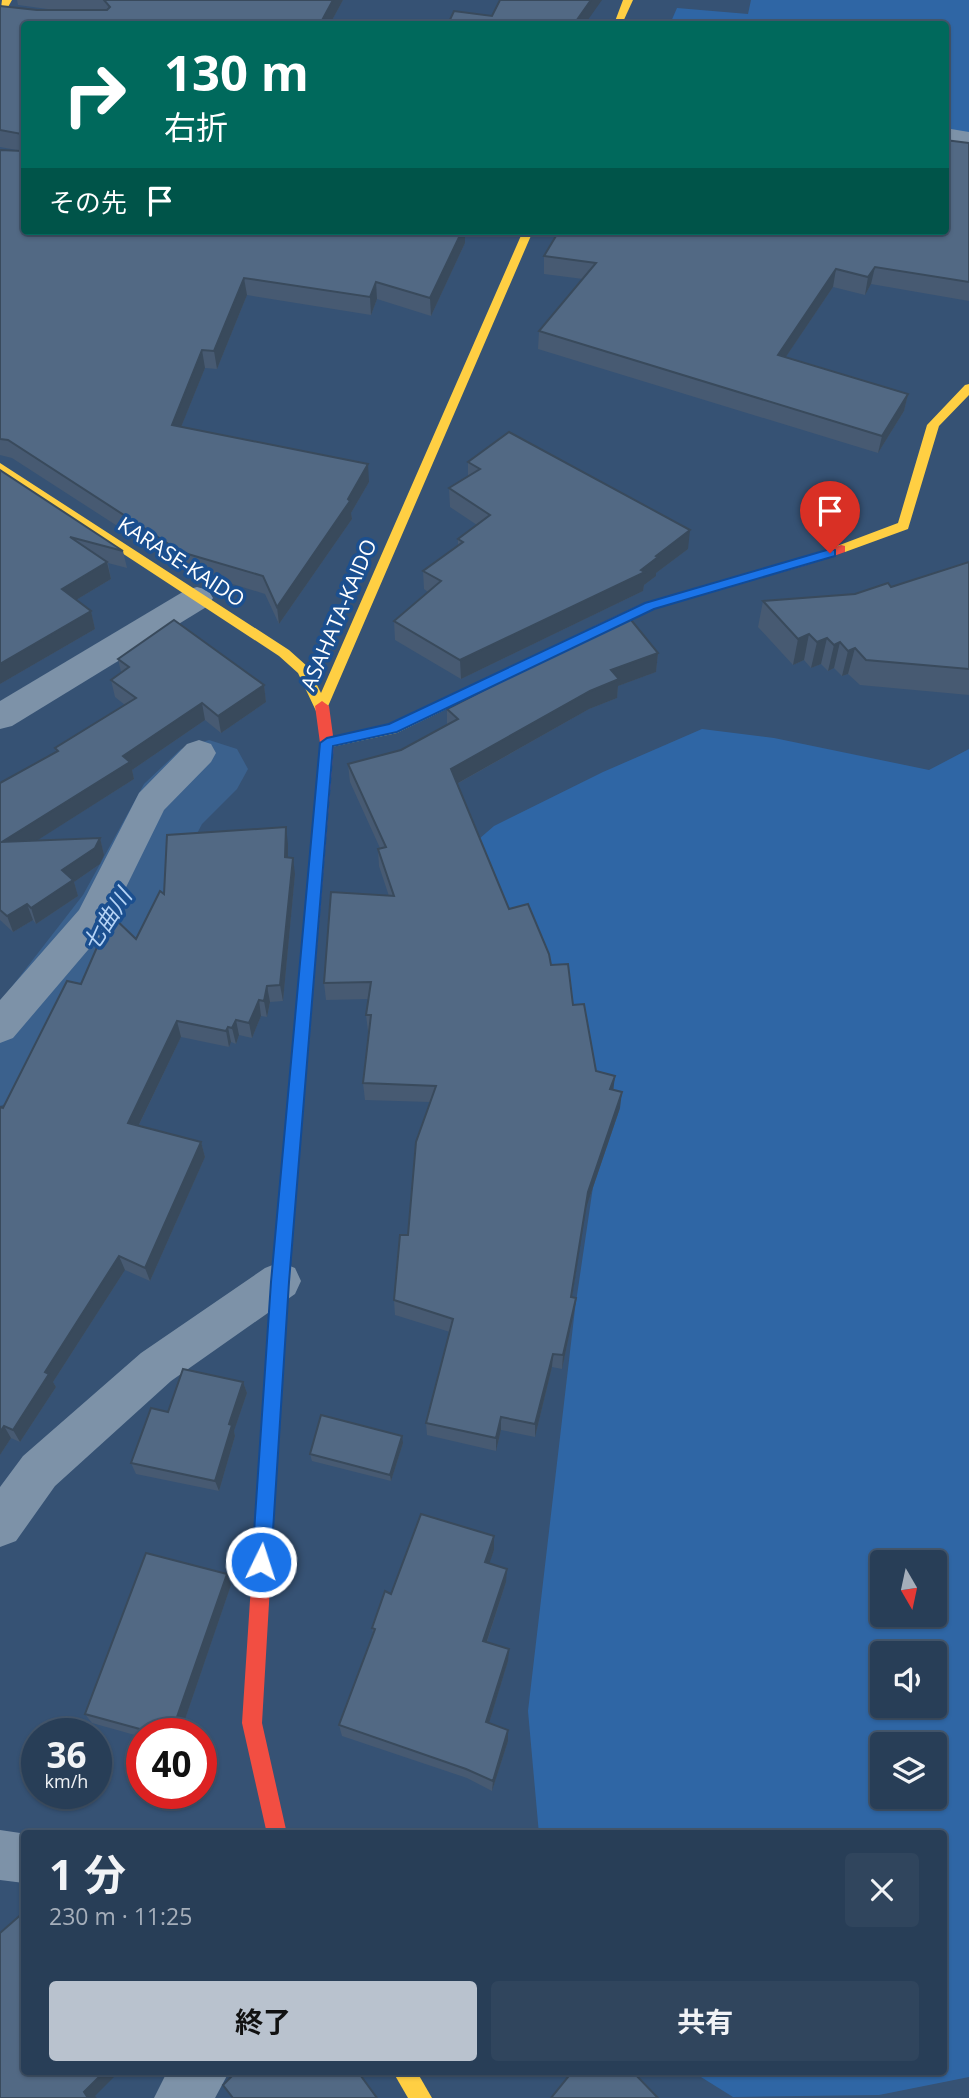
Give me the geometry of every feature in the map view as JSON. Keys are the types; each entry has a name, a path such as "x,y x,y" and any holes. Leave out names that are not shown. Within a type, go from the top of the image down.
{"street":[{"path":"6,0 0,14 25,16"},
{"path":"619,21 628,0"},
{"path":"949,136 969,139"},
{"name":"ASAHATA-KAIDO","path":"276,1830 252,1723 280,1282 327,743 321,709 526,235"},
{"path":"327,743 392,729 649,606 806,562 904,526 933,425 969,388"},
{"name":"KARASE-KAIDO","path":"0,467 284,653 303,670 321,709"},
{"path":"0,717 197,598"},
{"path":"0,1027 92,920 151,802 199,753"},
{"path":"0,1525 39,1471 156,1367 280,1282"},
{"path":"0,1855 21,1858"},
{"path":"181,2098 200,2075"},
{"path":"406,2075 421,2098"}],"shaded area":[{"path":"751,0 969,0 969,171 949,169 949,21 671,21 677,8 748,14"},
{"path":"702,729 774,738 929,770 969,749 969,2077 879,2095 733,2097 698,2075 947,2075 947,1830 539,1830 528,1711 575,1309 594,1180 442,871 494,826 603,772"}],"building":[{"path":"104,0 333,0 322,21 21,21 21,134 0,130 0,6 37,10 107,10 110,7"},
{"path":"500,0 591,0 576,21 449,21 454,11 492,16"},
{"path":"949,140 969,143 969,282 875,267 868,277 836,269 778,355 908,394 882,436 539,331 596,263 544,256 557,235 949,235"},
{"path":"0,150 21,151 21,235 460,235 430,298 376,282 370,297 244,278 214,351 202,350 172,425 368,464 348,499 350,501 277,607 263,576 181,552 8,440 0,439"},
{"path":"509,432 690,530 641,570 645,572 460,660 394,621 441,581 423,571 463,542 458,539 490,515 449,488 480,469 468,462"},
{"path":"0,470 123,551 70,537 107,562 62,589 91,611 0,664"},
{"path":"969,562 969,669 866,660 855,648 848,651 840,642 834,645 827,638 817,642 809,634 798,639 763,601 855,594 888,583 891,587"},
{"path":"627,615 658,653 611,670 619,679 590,691 451,769 509,909 528,904 551,965 568,964 573,1005 584,1004 596,1071 615,1076 610,1089 622,1092 588,1192 571,1297 576,1298 563,1355 553,1354 535,1424 501,1417 496,1438 426,1423 453,1319 394,1300 400,1235 408,1235 416,1142 436,1086 363,1083 371,1015 366,1015 371,982 324,983 331,892 394,896 378,849 386,847 348,764 401,750 458,719 447,709 498,683 493,679"},
{"path":"174,620 264,685 218,716 202,703 123,756 130,762 2,842 100,838 95,848 62,870 73,880 31,908 27,904 7,916 0,910 0,783 58,751 55,748 136,698 111,680 129,667 118,659"},
{"path":"286,827 285,857 293,858 280,985 267,986 264,1001 259,1000 249,1023 236,1020 232,1028 228,1027 226,1031 177,1021 128,1123 201,1142 145,1268 119,1256 45,1372 49,1374 13,1430 4,1426 0,1432 0,1109 3,1108 67,981 81,984 111,915 136,939 160,891 164,894 167,835"},
{"path":"183,1369 243,1382 215,1481 131,1463 151,1408 168,1412"},
{"path":"321,1415 402,1436 390,1475 310,1454"},
{"path":"421,1514 494,1536 485,1562 507,1569 483,1641 509,1649 486,1722 508,1730 493,1781 339,1725 375,1629 372,1628 385,1591 391,1594"},
{"path":"146,1553 227,1574 177,1718 126,1718 126,1725 112,1721 112,1718 85,1714"},
{"path":"21,1915 21,2075 101,2075 84,2092 88,2098 0,2098 0,1933"},
{"path":"233,2075 360,2075 377,2098 233,2098 223,2085"},
{"path":"570,2075 636,2075 658,2098 551,2098"}],"waterway":[{"name":"七曲川","path":"0,1069 112,918 172,805 209,769"}],"traffic: slow":[{"path":"0,14 7,0"},
{"path":"619,21 628,0"},
{"path":"322,706 526,235"},
{"path":"841,549 904,526 933,425 969,388"},
{"path":"0,467 284,653 303,670 321,708"},
{"path":"327,743 392,729 600,629"},
{"path":"270,1432 304,1005"},
{"path":"406,2075 421,2098"}],"traffic: jam":[{"path":"600,629 649,606 806,562 841,549"},
{"path":"304,1005 327,743 322,706"},
{"path":"270,1432 252,1723 276,1830"}],"route":[{"path":"261,1562 280,1282 327,743 392,729 649,606 830,553"}]}
